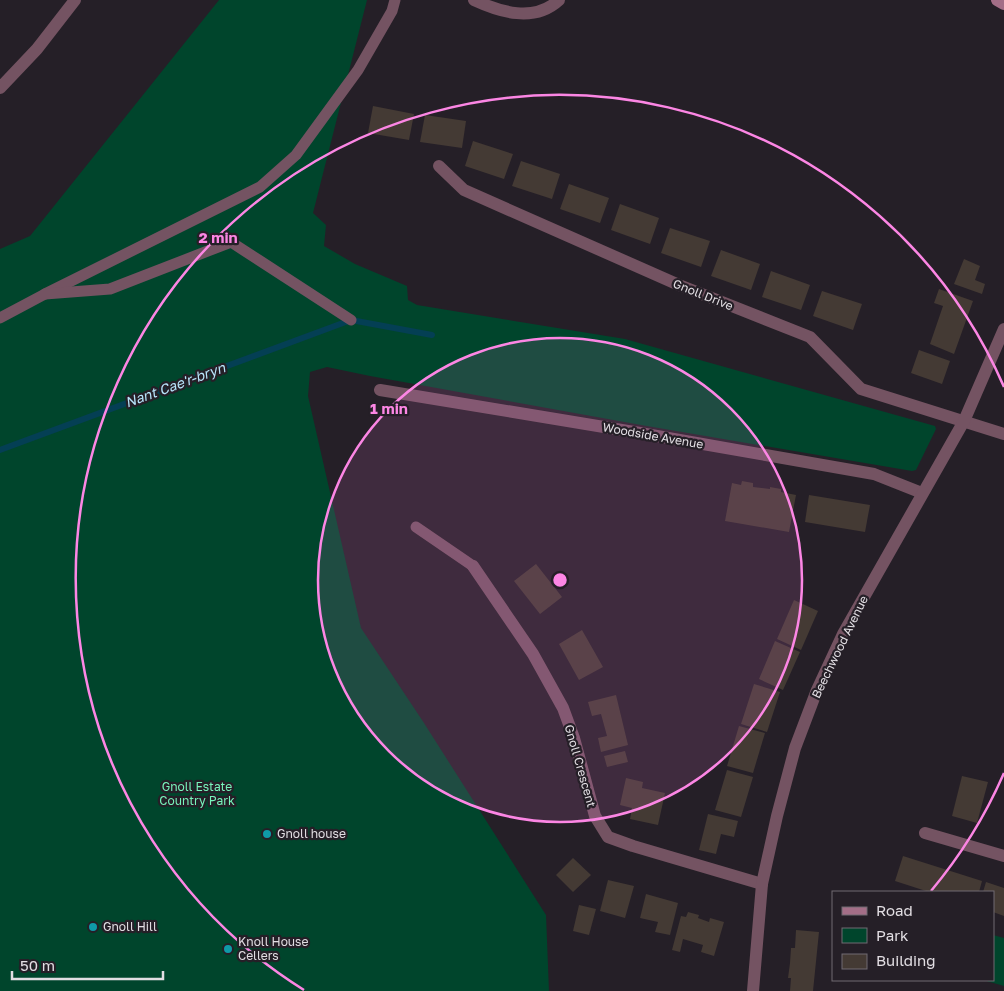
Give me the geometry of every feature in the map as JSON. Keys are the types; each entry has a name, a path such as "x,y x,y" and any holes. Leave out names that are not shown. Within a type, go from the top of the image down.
{"main road":[{"path":"997,0 1004,4"}],"street":[{"path":"0,88 37,49 75,0"},
{"path":"474,0 510,13 533,14 554,4 558,0"},
{"name":"Gnoll Drive","path":"440,166 464,190 680,285 810,337 862,389 1004,434"},
{"name":"Beechwood Avenue","path":"753,991 762,884 776,816 795,748 817,690 843,634 964,421 1004,329"},
{"name":"Woodside Avenue","path":"380,390 874,474 922,494"},
{"name":"Gnoll Crescent","path":"473,566 533,654 563,708 574,738 595,816 608,837 762,884"},
{"path":"925,833 1004,856"}],"lane":[{"path":"0,318 260,187 296,155 358,70 392,11 395,0"},
{"path":"45,294 110,289 231,242 351,320"},
{"name":"Gnoll Crescent","path":"416,527 473,566"}],"green space":[{"name":"Gnoll Estate Country Park","path":"219,0 367,0 313,213 326,225 324,246 355,264 407,286 408,300 417,305 625,339 935,426 936,429 916,470 912,471 641,425 327,367 310,372 308,396 361,628 546,915 549,991 0,991 0,249 30,236"},
{"path":"994,935 1004,938 1004,986 986,981 994,981"}],"building":[{"path":"373,106 414,114 409,140 368,133"},
{"path":"425,115 466,121 462,148 420,142"},
{"path":"473,141 513,154 504,179 465,166"},
{"path":"521,161 560,174 552,199 512,186"},
{"path":"569,184 609,198 600,223 560,209"},
{"path":"620,204 659,218 650,244 611,230"},
{"path":"670,228 710,241 701,267 661,253"},
{"path":"721,250 760,264 751,290 711,276"},
{"path":"964,259 980,266 975,280 985,284 982,294 954,284"},
{"path":"771,271 810,285 801,310 762,297"},
{"path":"939,289 973,301 954,354 930,344 943,306 934,303"},
{"path":"822,291 862,304 853,330 813,316"},
{"path":"919,350 950,361 942,384 911,373"},
{"path":"742,481 753,483 753,487 781,489 781,492 796,495 789,532 725,521 732,483 741,485"},
{"path":"809,495 870,505 865,532 805,522"},
{"path":"536,564 562,597 540,614 514,581"},
{"path":"794,600 818,611 801,650 777,639"},
{"path":"582,630 603,667 579,680 559,644"},
{"path":"775,641 800,652 783,690 759,679"},
{"path":"754,684 780,692 767,732 741,724"},
{"path":"616,695 628,745 601,752 598,738 607,736 601,714 592,716 588,702"},
{"path":"739,726 765,733 753,773 727,766"},
{"path":"625,751 628,762 607,767 604,756"},
{"path":"727,770 753,777 741,817 715,810"},
{"path":"962,776 988,782 977,823 952,816"},
{"path":"626,778 643,782 642,788 665,793 658,825 630,819 632,808 620,805"},
{"path":"708,814 738,821 734,837 721,834 716,854 699,850"},
{"path":"903,856 982,881 979,891 926,891 895,881"},
{"path":"573,858 591,875 573,892 556,875"},
{"path":"608,880 634,886 625,918 600,911"},
{"path":"986,882 1004,888 1004,916 994,912 994,891 983,891"},
{"path":"646,894 678,903 670,935 655,932 658,922 640,918"},
{"path":"579,905 596,909 589,935 573,931"},
{"path":"688,912 699,915 698,918 709,922 710,918 724,922 714,956 701,952 703,945 683,939 680,952 672,950 681,916 686,917"},
{"path":"796,930 819,932 813,991 790,991 791,978 788,978 791,948 795,948"}],"waterway":[{"name":"Nant Cae'r-bryn","path":"0,450 351,320 432,335"}],"place":[{"name":"Gnoll house","path":"267,834"},
{"name":"Gnoll Hill","path":"93,927"},
{"name":"Knoll House Cellers","path":"228,949"}]}
